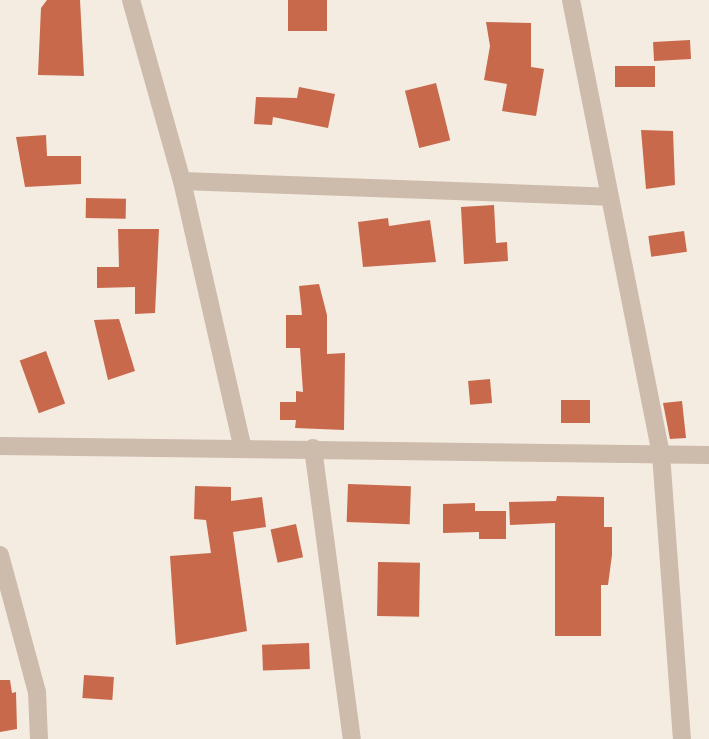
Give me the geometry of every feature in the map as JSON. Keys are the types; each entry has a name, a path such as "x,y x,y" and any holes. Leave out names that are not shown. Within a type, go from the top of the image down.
{"street":[{"path":"131,0 182,181 242,446"},
{"path":"571,0 662,454 682,739"},
{"path":"182,181 609,197"},
{"path":"0,446 242,446 709,455"},
{"path":"313,448 352,739"},
{"path":"0,555 37,692 39,739"}],"building":[{"path":"47,0 80,0 84,76 38,75 41,8"},
{"path":"288,0 327,0 327,31 288,31"},
{"path":"486,22 531,23 531,67 544,69 536,116 502,111 507,84 484,80 490,46"},
{"path":"690,40 691,59 654,61 653,42"},
{"path":"615,66 655,66 655,87 615,87"},
{"path":"436,83 450,140 419,148 405,91"},
{"path":"299,87 335,94 328,128 273,117 272,125 254,124 256,97 297,98"},
{"path":"641,130 673,131 675,185 646,189"},
{"path":"46,135 47,156 81,156 81,184 25,187 16,137"},
{"path":"86,198 126,199 126,219 86,218"},
{"path":"494,205 496,243 507,242 508,261 464,264 461,207"},
{"path":"388,218 389,226 430,220 436,262 363,267 358,222"},
{"path":"118,229 159,229 155,313 135,314 135,287 97,288 97,267 119,267"},
{"path":"684,231 687,252 651,257 648,236"},
{"path":"319,284 327,315 327,354 345,353 344,430 295,428 296,420 280,420 280,402 296,402 296,391 303,392 300,348 286,348 286,315 302,315 299,286"},
{"path":"119,319 135,371 108,380 94,320"},
{"path":"46,351 65,404 39,413 20,361"},
{"path":"490,379 492,403 470,405 468,381"},
{"path":"561,400 590,400 590,423 561,423"},
{"path":"682,401 686,438 670,439 663,403"},
{"path":"348,484 411,486 410,524 347,522"},
{"path":"195,486 231,487 231,501 262,497 266,527 233,532 247,631 176,645 170,556 211,553 206,520 194,519"},
{"path":"557,496 604,497 604,527 612,527 612,555 608,585 601,585 601,636 555,636 555,523 510,525 509,502 556,501"},
{"path":"475,503 475,511 506,511 506,539 479,539 479,532 443,533 443,504"},
{"path":"296,524 303,557 278,563 271,529"},
{"path":"378,562 420,563 419,617 377,616"},
{"path":"309,643 310,669 263,671 262,645"},
{"path":"84,675 114,677 112,700 82,698"},
{"path":"0,680 10,680 12,693 16,692 17,729 0,732"}]}
